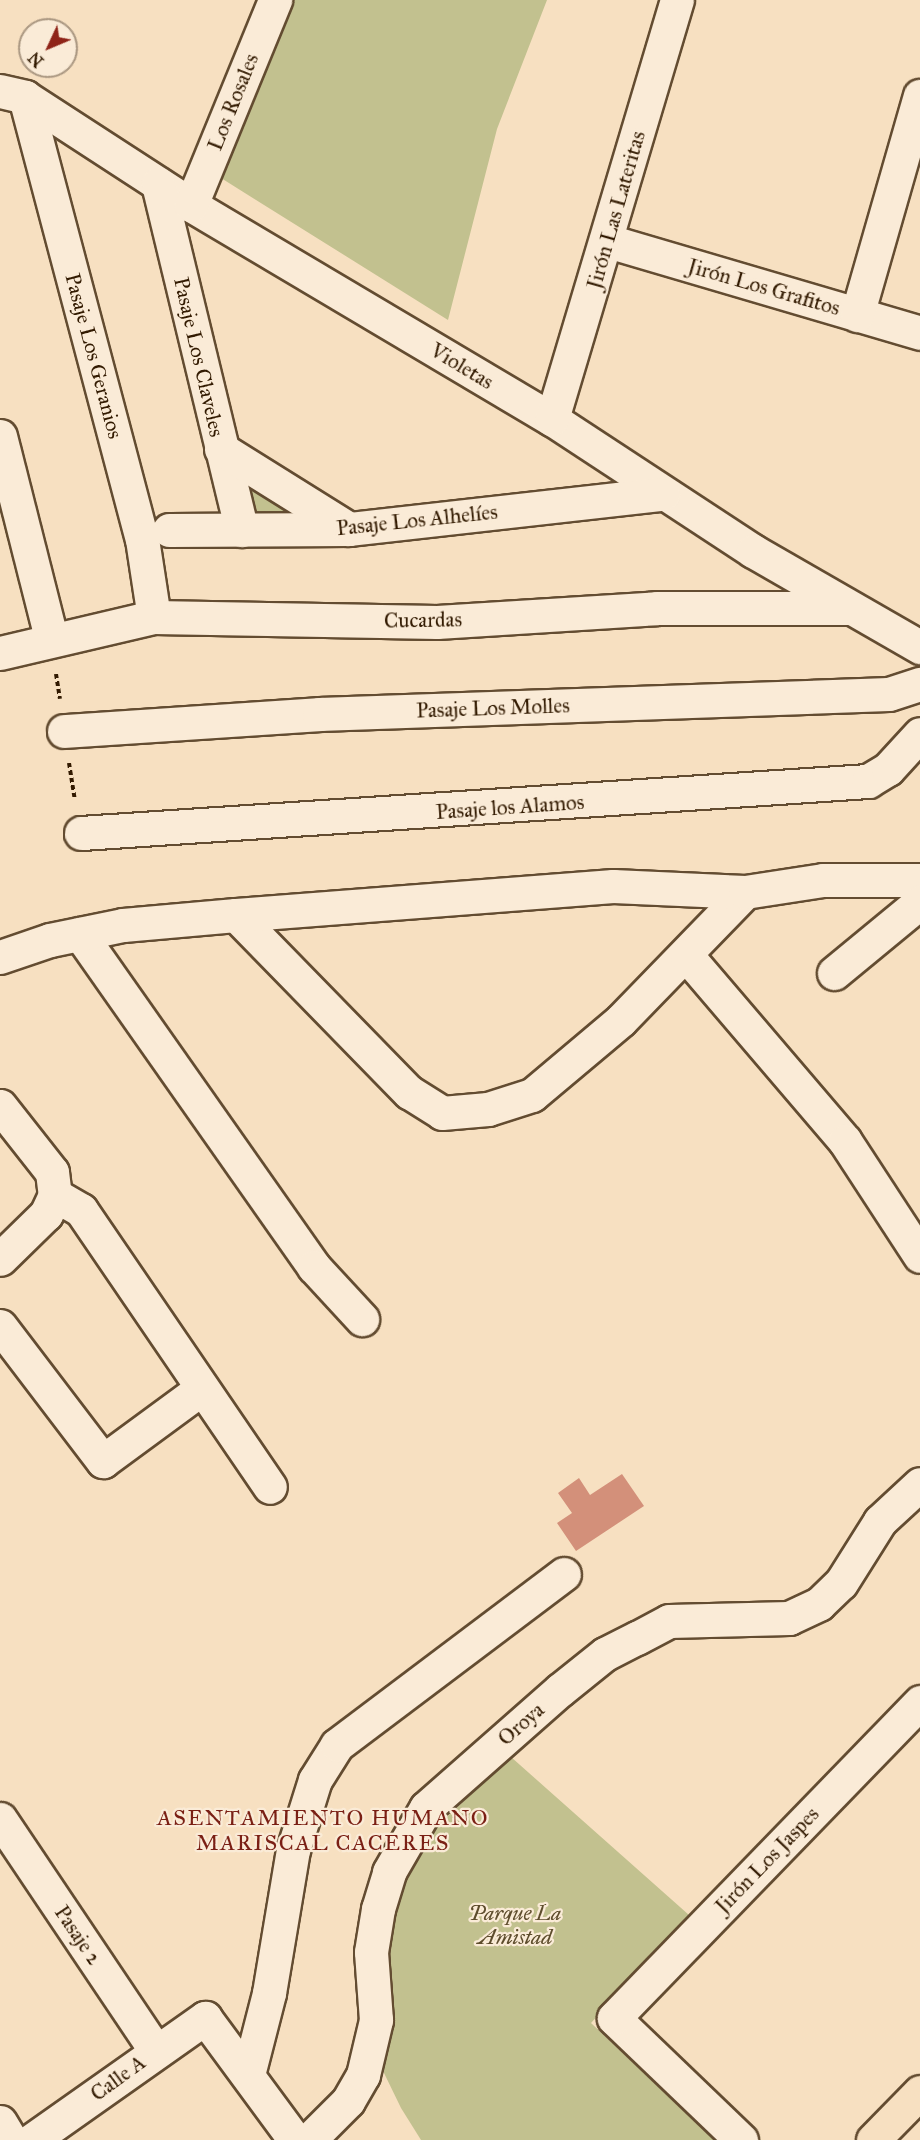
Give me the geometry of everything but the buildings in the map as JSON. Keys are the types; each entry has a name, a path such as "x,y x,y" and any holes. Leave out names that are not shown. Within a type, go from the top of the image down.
{"main road":[{"path":"873,2140 920,2092"}],"street":[{"name":"Los Rosales","path":"190,205 275,0"},
{"name":"Jirón Las Lateritas","path":"552,419 608,241 677,0"},
{"name":"Violetas","path":"12,94 190,205 552,419 663,494 849,609 920,647"},
{"name":"Pasaje Los Geranios","path":"12,94 142,539 154,617"},
{"path":"857,315 920,96"},
{"name":"Pasaje Los Claveles","path":"158,184 242,530"},
{"name":"Jirón Los Grafitos","path":"608,241 920,333"},
{"path":"0,436 51,638"},
{"path":"221,449 349,529"},
{"name":"Pasaje Los Alhelíes","path":"169,530 349,529 663,494"},
{"name":"Cucardas","path":"0,653 51,638 154,617 437,622 657,608 849,609"},
{"path":"879,626 920,626"},
{"name":"Pasaje Los Molles","path":"64,731 319,714 889,694 920,684"},
{"name":"Pasaje los Alamos","path":"81,833 868,781 888,769 920,734"},
{"path":"0,957 80,934 123,925 236,915 613,886 745,892 823,880 920,880"},
{"path":"236,915 409,1092 442,1113 488,1108 532,1095 621,1020 687,956 745,892"},
{"path":"834,973 920,902"},
{"path":"80,934 314,1268 362,1319"},
{"path":"687,956 845,1141 920,1256"},
{"path":"0,1106 52,1172 55,1195 46,1214 0,1259"},
{"path":"55,1195 81,1210 270,1487"},
{"path":"0,1326 103,1461 201,1389"},
{"name":"Oroya","path":"309,2140 348,2101 370,2056 376,2020 371,1952 378,1909 389,1872 426,1808 560,1690 626,1643 669,1621 789,1618 819,1604 841,1583 880,1521 920,1484"},
{"path":"295,2140 248,2075 269,1993 293,1850 315,1780 337,1745 564,1574"},
{"name":"Jirón Los Jaspes","path":"741,2140 614,2018 920,1702"},
{"name":"Pasaje 2","path":"0,1819 156,2050"},
{"name":"Calle A","path":"32,2140 156,2050 205,2018 248,2075"},
{"path":"0,2122 11,2140"}],"green space":[{"path":"293,0 547,0 497,129 448,320 221,178"},
{"path":"234,465 318,521 248,526"},
{"name":"Parque La Amistad","path":"511,1757 689,1915 591,2023 714,2140 421,2140 401,2108 384,2073 381,1976 395,1898 419,1843"}],"district":[{"name":"ASENTAMIENTO HUMANO MARISCAL CACERES","path":"323,1830"}]}
